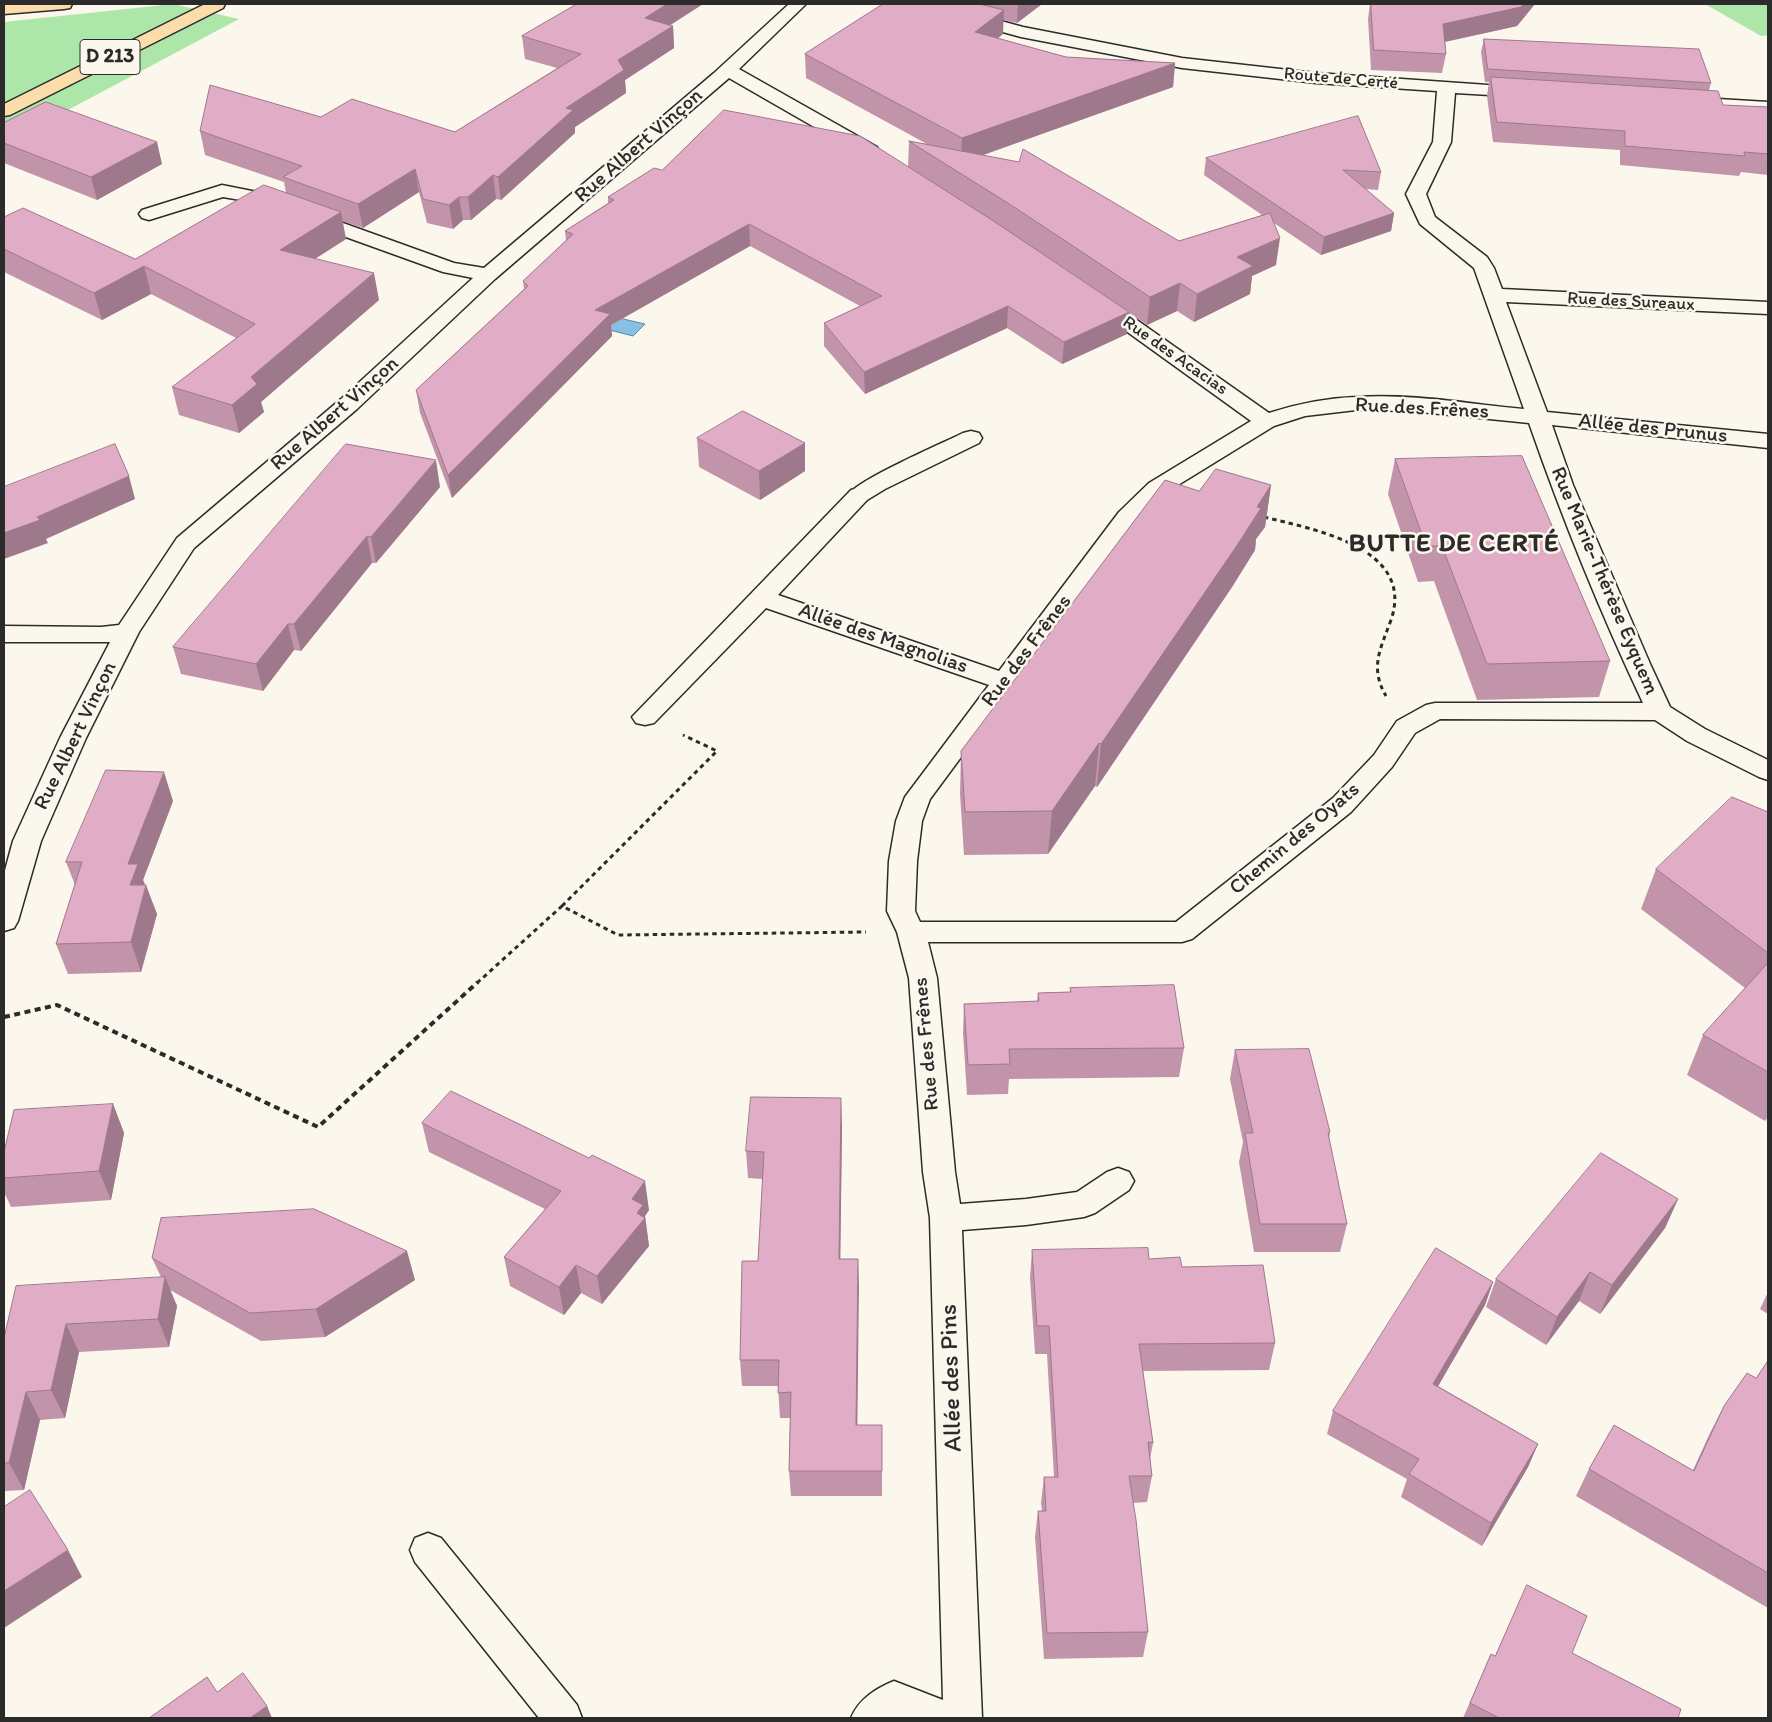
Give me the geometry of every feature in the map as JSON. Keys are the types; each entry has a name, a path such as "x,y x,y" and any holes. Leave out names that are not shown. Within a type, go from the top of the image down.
{"highway":[{"path":"4,9 64,4"},
{"name":"D 213","path":"4,111 217,4"}],"street":[{"name":"Rue Albert Vinçon","path":"4,921 26,841 73,738 127,632 185,543 349,404 488,275 727,70 798,4"},
{"name":"Route de Certé","path":"921,4 1021,32 1182,63 1316,78 1543,94"},
{"path":"727,70 887,160"},
{"path":"1446,88 1442,142 1416,194 1427,220 1480,261 1537,417"},
{"path":"1670,101 1768,107"},
{"path":"149,214 222,191 250,196 450,268 488,275"},
{"name":"Rue des Acacias","path":"1084,292 1266,421"},
{"name":"Rue des Sureaux","path":"1494,295 1768,308"},
{"name":"Rue des Frênes","path":"946,1218 939,1172 923,978 911,932 900,912 903,861 909,821 918,798 1004,681 1127,518 1157,488 1266,421 1302,410 1356,403 1410,404 1537,417"},
{"name":"Allée des Prunus","path":"1537,417 1768,441"},
{"name":"Rue Marie-Thérèse Eyquem","path":"1537,417 1562,485 1638,666 1660,712 1696,736 1768,771"},
{"name":"Allée des Magnolias","path":"645,717 762,598 859,495 877,484 971,438"},
{"name":"Allée des Magnolias","path":"762,598 1004,681"},
{"path":"4,634 101,635 127,632"},
{"name":"Chemin des Oyats","path":"911,932 1182,932 1342,805 1384,761 1406,727 1435,711 1660,712"},
{"path":"946,1218 1026,1212 1084,1204 1118,1181"},
{"name":"Allée des Pins","path":"946,1218 963,1718"},
{"path":"428,1550 563,1718"},
{"path":"870,1718 894,1700 942,1718"}],"path":[{"path":"1260,516 1350,541 1386,570 1396,595 1377,663 1377,683 1406,727"},
{"path":"4,1016 57,1005 318,1127 562,906 717,751 645,717"},
{"path":"562,906 618,935 911,932"}],"green space":[{"path":"173,4 239,19 4,144 4,22"},
{"path":"1705,4 1768,4 1768,35 1761,36"}],"water":[{"path":"606,315 645,324 633,336 594,326"}],"building":[{"path":"577,4 667,4 645,18 673,26 618,60 624,70 566,108 573,110 498,177 493,175 468,197 459,197 449,205 423,199 415,169 358,204 283,177 302,166 200,131 210,85 321,117 352,99 455,132 581,54 522,36"},
{"path":"883,4 979,4 1004,10 975,32 1066,57 1175,63 962,138 805,54"},
{"path":"1371,4 1524,4 1521,7 1443,24 1446,54 1374,50"},
{"path":"1484,39 1699,49 1711,83 1488,69"},
{"path":"1491,77 1718,91 1723,105 1768,107 1768,154 1744,152 1745,156 1625,146 1625,131 1497,122"},
{"path":"46,102 157,142 91,177 4,143 4,123"},
{"path":"724,110 860,136 995,222 1129,312 1064,342 1008,306 864,372 824,323 882,296 749,224 595,310 610,314 448,475 416,390 528,286 523,281 573,234 565,231 614,200 608,197 654,168 662,170"},
{"path":"1358,116 1381,172 1343,170 1394,213 1324,237 1206,158"},
{"path":"909,141 1019,162 1023,149 1179,241 1270,213 1280,238 1237,257 1253,266 1197,294 1180,283 1150,297 1011,205"},
{"path":"264,185 341,212 280,250 374,273 251,377 257,384 232,405 172,387 255,324 144,266 94,293 4,249 4,217 23,208 135,259"},
{"path":"743,411 805,443 759,471 697,438"},
{"path":"115,444 129,476 37,517 40,520 4,533 4,487"},
{"path":"346,444 436,460 371,537 367,536 294,624 288,624 256,664 173,647"},
{"path":"1522,456 1610,661 1487,664 1442,546 1426,546 1395,459"},
{"path":"1216,469 1271,485 1257,507 1261,508 1101,744 1099,743 1052,811 965,812 961,751 1165,480 1199,491"},
{"path":"106,770 164,772 128,864 138,864 130,885 146,885 131,942 56,944 82,862 66,862"},
{"path":"1732,797 1768,812 1768,953 1656,869"},
{"path":"1768,963 1768,1072 1703,1035"},
{"path":"1174,985 1184,1048 1009,1049 1010,1064 968,1065 964,1004 1039,1001 1038,993 1071,992 1070,988"},
{"path":"1309,1049 1330,1132 1328,1133 1347,1224 1260,1224 1245,1133 1253,1133 1235,1050"},
{"path":"451,1091 589,1158 592,1155 645,1181 632,1199 643,1205 637,1213 645,1218 597,1276 576,1265 559,1287 504,1257 561,1191 422,1123"},
{"path":"751,1097 841,1098 839,1259 858,1259 856,1425 882,1425 882,1471 789,1471 791,1392 778,1393 779,1360 740,1360 742,1261 758,1261 764,1152 746,1151"},
{"path":"113,1104 99,1171 4,1178 4,1152 14,1110"},
{"path":"1601,1153 1678,1199 1612,1285 1590,1272 1557,1317 1496,1279"},
{"path":"314,1209 407,1251 316,1309 250,1313 152,1258 161,1218"},
{"path":"1148,1248 1149,1259 1180,1257 1182,1267 1263,1265 1275,1343 1139,1344 1153,1443 1148,1442 1152,1476 1129,1476 1136,1520 1148,1632 1047,1633 1038,1511 1046,1511 1044,1477 1058,1477 1049,1326 1037,1326 1032,1250"},
{"path":"1436,1248 1493,1282 1433,1384 1538,1444 1491,1523 1409,1474 1419,1459 1333,1411"},
{"path":"165,1277 158,1319 66,1324 51,1390 26,1392 9,1463 4,1463 4,1338 16,1286"},
{"path":"1768,1361 1768,1573 1589,1469 1614,1425 1694,1471 1724,1406 1747,1373 1756,1378"},
{"path":"30,1490 68,1550 4,1591 4,1507"},
{"path":"1527,1585 1587,1616 1572,1653 1681,1709 1678,1718 1499,1718 1470,1703 1491,1654 1495,1656"},
{"path":"243,1673 267,1706 250,1718 149,1718 207,1677 217,1692"}],"district":[{"name":"BUTTE DE CERTÉ","path":"1454,544"}]}
